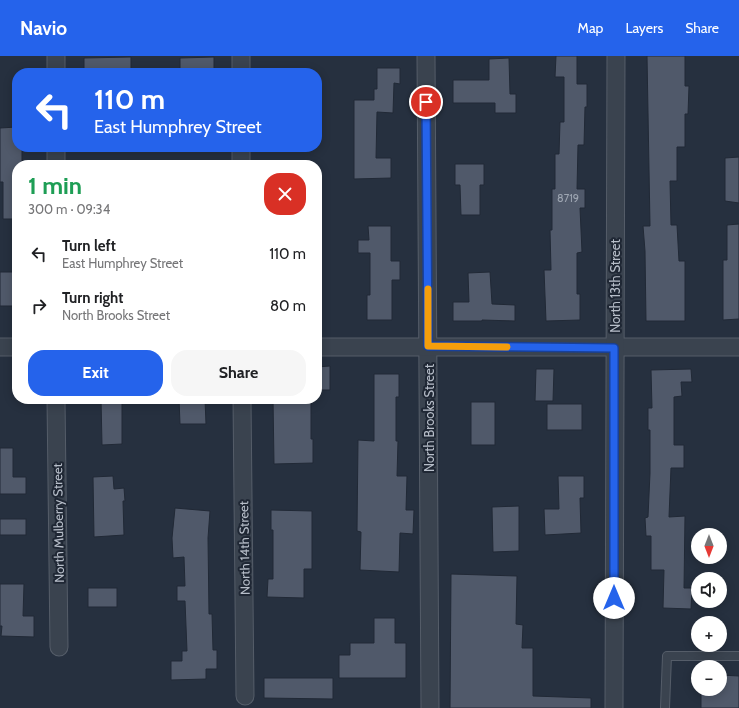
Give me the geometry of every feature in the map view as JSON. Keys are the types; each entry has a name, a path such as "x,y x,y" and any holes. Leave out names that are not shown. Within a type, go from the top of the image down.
{"street":[{"path":"56,56 56,68"},
{"path":"241,56 241,68"},
{"name":"North Brooks Street","path":"426,56 430,708"},
{"name":"North 13th Street","path":"614,708 616,56"},
{"path":"322,347 428,346 614,348 739,346"},
{"path":"0,347 12,347"},
{"name":"North Mulberry Street","path":"56,404 59,647"},
{"name":"North 14th Street","path":"242,404 245,696"}],"lane":[{"path":"665,708 666,656 739,656"}],"building":[{"path":"556,56 577,56 577,84 587,84 584,145 578,145 577,189 585,189 585,208 580,208 582,252 577,253 577,294 580,294 580,320 546,321 544,270 551,270 550,230 552,230 552,189 555,189 555,154 559,154 560,122 564,122 564,77 555,77"},
{"path":"647,56 685,56 685,86 689,86 688,114 685,114 685,147 677,147 677,181 670,181 671,225 677,225 679,261 685,261 685,321 646,321 645,251 643,226 650,226"},
{"path":"131,57 131,68 84,68 84,58"},
{"path":"214,57 214,68 180,68 180,58"},
{"path":"509,58 510,94 516,94 516,113 495,113 495,103 453,103 453,80 489,80 489,59"},
{"path":"377,68 400,68 400,84 394,83 393,113 377,112 376,158 391,158 391,178 354,179 354,100 374,100 374,89 377,89"},
{"path":"12,127 12,152 22,152 22,160 12,160 12,219 3,219 3,182 0,182 0,128"},
{"path":"739,157 739,203 725,201 725,158"},
{"path":"455,164 484,164 484,185 480,185 480,215 461,215 460,185 455,185"},
{"path":"739,224 739,319 723,320 723,260 727,260 727,225"},
{"path":"368,226 391,226 391,261 400,261 400,280 392,280 392,320 367,320 367,295 370,295 370,253 358,253 358,240 369,240"},
{"path":"0,272 12,272 12,306 0,306"},
{"path":"490,272 492,304 515,305 515,321 453,321 453,302 469,302 468,273"},
{"path":"330,366 330,390 322,390 322,367"},
{"path":"536,369 554,369 553,401 535,401"},
{"path":"691,369 692,382 681,382 682,396 674,397 674,445 684,445 684,468 671,468 669,517 685,516 684,588 691,588 691,609 663,608 664,570 651,570 651,536 646,536 645,518 648,517 650,473 650,430 648,430 648,408 652,408 651,370"},
{"path":"374,374 399,374 399,397 396,397 396,441 398,441 397,476 407,476 406,510 414,510 413,534 400,533 399,572 360,570 361,532 357,531 358,440 374,441"},
{"path":"471,402 495,402 495,445 471,445"},
{"path":"101,404 122,404 122,444 102,445"},
{"path":"179,404 205,404 206,424 180,424"},
{"path":"273,404 311,404 313,463 274,464"},
{"path":"547,404 582,404 582,430 547,430"},
{"path":"0,448 13,448 13,477 26,477 26,494 0,494"},
{"path":"113,476 114,489 124,488 124,535 94,537 93,477"},
{"path":"558,476 584,476 584,498 580,498 581,533 545,535 544,509 559,509"},
{"path":"519,506 519,551 493,552 492,507"},
{"path":"175,508 210,511 208,538 209,614 212,614 213,650 217,650 217,669 206,669 206,679 171,680 171,661 182,661 182,651 187,651 185,601 177,601 177,586 185,586 184,557 173,558 172,538"},
{"path":"271,510 312,511 312,569 304,569 304,598 267,597 268,579 273,579 273,530 271,530"},
{"path":"0,519 26,519 26,535 0,535"},
{"path":"451,574 517,576 516,624 523,625 522,648 533,648 533,696 591,698 591,708 450,708"},
{"path":"0,584 24,584 23,616 34,616 34,637 1,636"},
{"path":"88,588 117,588 117,607 88,607"},
{"path":"374,618 395,618 395,643 406,643 406,678 339,678 339,655 350,655 350,643 374,643"},
{"path":"727,675 739,676 739,708 701,708 701,696 727,696"},
{"path":"264,678 333,678 333,699 264,698"}],"slow traffic":[{"path":"428,289 428,346 507,347"}],"route":[{"path":"426,102 428,346 614,348 614,598"}]}
